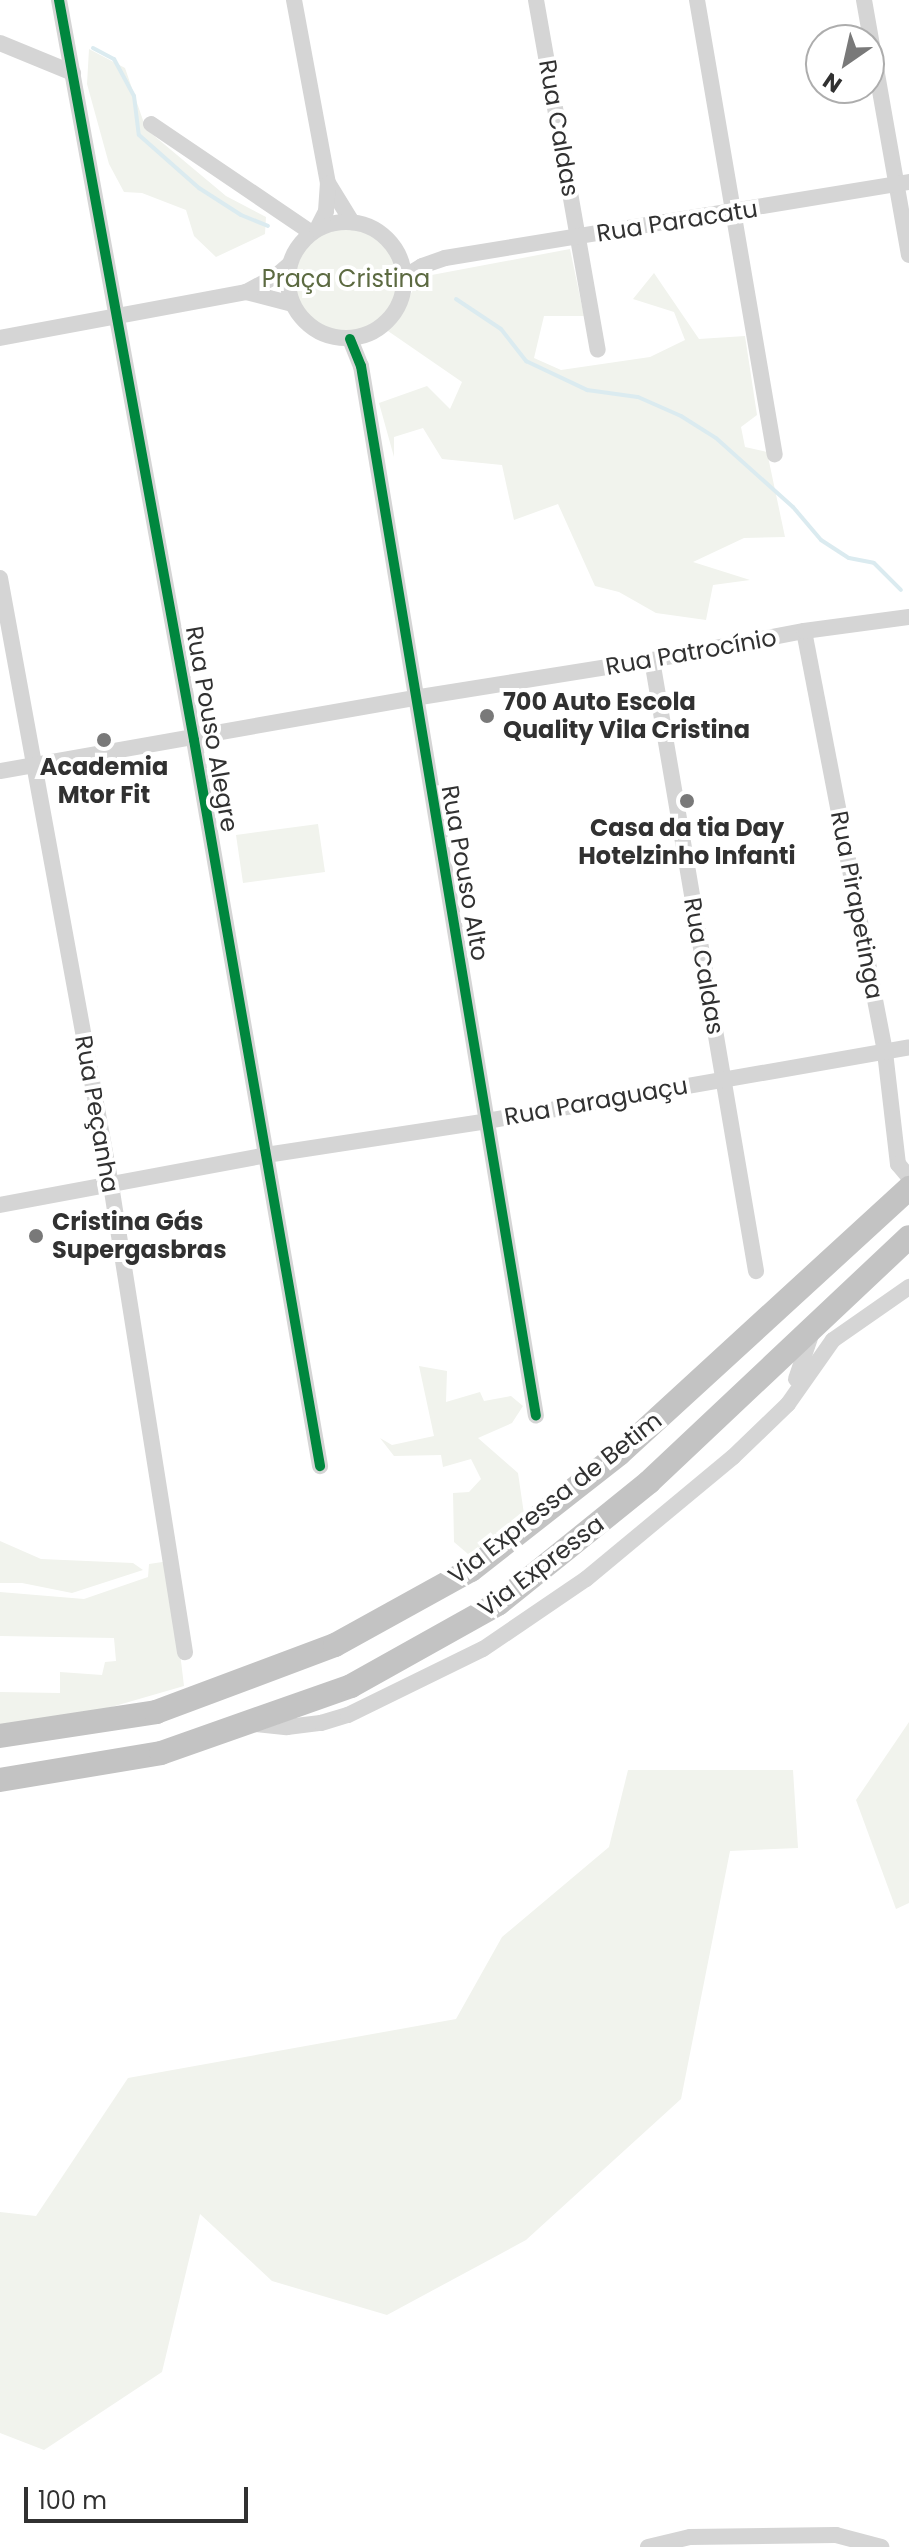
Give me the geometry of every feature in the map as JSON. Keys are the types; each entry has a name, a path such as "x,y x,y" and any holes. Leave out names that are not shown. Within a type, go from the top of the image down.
{"highway":[{"name":"Via Expressa de Betim","path":"0,1736 156,1712 335,1645 471,1570 619,1454 909,1188"},
{"name":"Via Expressa","path":"0,1780 161,1753 351,1686 498,1604 649,1482 909,1237"}],"street":[{"name":"Rua Pouso Alegre","path":"59,0 194,740 320,1466"},
{"path":"294,0 328,183 326,211 314,231"},
{"name":"Rua Caldas","path":"536,0 598,350"},
{"path":"697,0 736,212 775,454"},
{"path":"864,0 903,183 909,255"},
{"path":"0,43 73,73"},
{"path":"151,124 314,231"},
{"path":"328,183 352,222"},
{"name":"Rua Paracatu","path":"404,277 422,266 445,258 903,183"},
{"path":"352,222 379,232 398,253 404,277 396,312 371,333 350,339 322,334 299,316 287,284 290,264 302,241 314,231 334,223 352,222"},
{"name":"Rua Paracatu","path":"398,253 445,258"},
{"path":"0,338 246,292 276,276 290,264"},
{"path":"246,292 292,304"},
{"name":"Rua Pouso Alto","path":"361,366 371,333"},
{"name":"Rua Pouso Alto","path":"350,339 361,366 536,1416"},
{"name":"Rua Peçanha","path":"0,578 111,1185 185,1652"},
{"name":"Rua Patrocínio","path":"0,771 194,740 414,698 652,660 804,631 909,617"},
{"name":"Rua Pirapetinga","path":"804,631 885,1052 898,1164 909,1177"},
{"name":"Rua Caldas","path":"652,660 756,1271"},
{"name":"Rua Paraguaçu","path":"0,1205 266,1155 487,1121 909,1047"},
{"path":"246,1723 287,1727 321,1723 348,1715 483,1649 586,1579 733,1457 788,1404 833,1340 909,1287"},
{"path":"788,1404 815,1323"},
{"path":"648,2547 690,2537 822,2535 836,2535 881,2547"}],"green space":[{"path":"89,49 125,68 146,129 226,196 266,217 265,234 216,257 194,236 186,210 142,193 124,192 109,164 87,84"},
{"name":"Praça Cristina","path":"346,226 366,230 384,241 395,259 399,279 395,299 384,317 366,328 346,332 326,328 308,317 297,299 293,279 297,259 308,241 326,230"},
{"path":"570,249 584,316 544,316 534,358 561,370 650,357 685,340 674,312 633,299 654,273 699,339 745,336 757,415 741,427 745,447 767,452 785,537 744,538 693,562 750,580 713,585 706,620 656,613 619,592 595,586 558,504 514,520 502,465 442,459 423,428 394,437 394,457 379,403 427,386 450,409 462,382 388,331 421,277"},
{"path":"318,824 325,872 243,883 236,835"},
{"path":"419,1366 447,1371 446,1402 480,1392 484,1401 511,1396 523,1406 512,1423 478,1438 518,1473 524,1514 508,1531 468,1554 454,1542 453,1493 469,1492 481,1479 471,1459 443,1467 441,1455 394,1456 380,1438 392,1445 434,1436"},
{"path":"0,1541 41,1559 133,1563 143,1570 72,1593 22,1583 0,1583"},
{"path":"169,1561 184,1686 101,1710 0,1726 0,1692 60,1693 60,1672 102,1675 105,1662 116,1661 114,1638 0,1636 0,1592 84,1599 148,1577 149,1564"},
{"path":"909,1722 909,1903 896,1909 856,1800"},
{"path":"628,1770 793,1770 798,1848 730,1851 681,2099 526,2240 387,2315 272,2281 200,2214 162,2372 44,2450 0,2433 0,2212 36,2216 128,2078 456,2019 502,1937 609,1847"}],"waterway":[{"path":"93,48 114,59 134,96 139,135 199,188 241,215 268,226"},
{"path":"456,299 501,329 526,361 587,390 638,397 681,416 716,438 793,507 821,540 849,558 874,563 901,590"}],"cycle path":[{"path":"59,0 194,740 320,1466"},
{"path":"350,339 361,366 536,1416"}],"place":[{"name":"700 Auto Escola Quality Vila Cristina","path":"487,716"},
{"name":"Academia Mtor Fit","path":"104,740"},
{"name":"Casa da tia Day Hotelzinho Infanti","path":"687,801"},
{"name":"Cristina Gás Supergasbras","path":"36,1236"}]}
